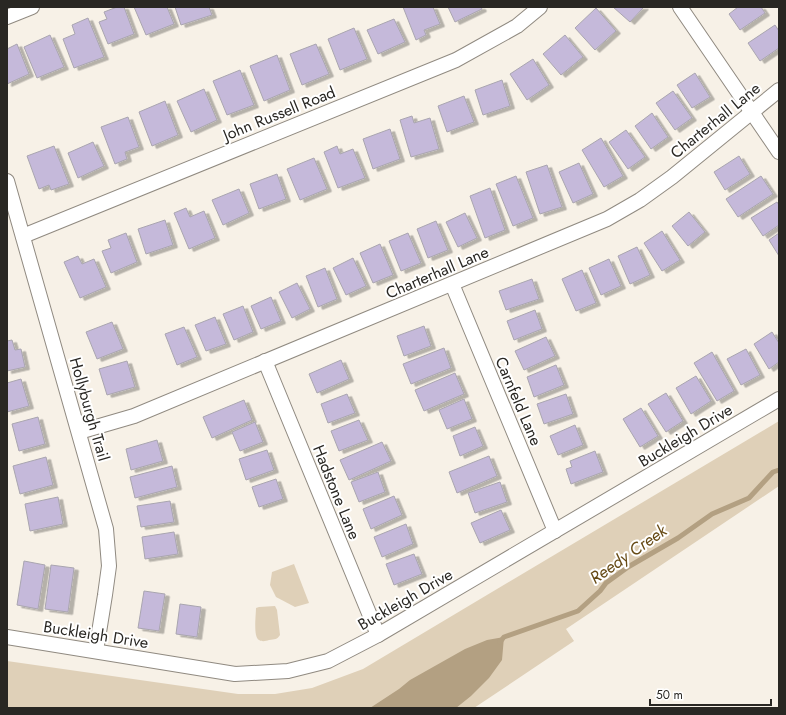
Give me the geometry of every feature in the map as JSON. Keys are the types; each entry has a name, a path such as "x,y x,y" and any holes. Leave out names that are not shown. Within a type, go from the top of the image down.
{"street":[{"path":"7,17 32,7"},
{"name":"John Russell Road","path":"23,236 456,60 517,26 540,7"},
{"path":"680,7 779,152"},
{"name":"Charterhall Lane","path":"79,432 134,416 607,219 640,200 672,177 751,111 779,90"},
{"name":"Hollyburgh Trail","path":"7,181 106,529 109,566 96,651"},
{"name":"Carnfeld Lane","path":"452,284 555,531"},
{"name":"Hadstone Lane","path":"265,362 378,635"},
{"name":"Buckleigh Drive","path":"7,637 235,674 288,671 328,662 378,635 779,399"}],"shaded area":[{"path":"779,421 779,486 566,629 574,641 474,708 7,708 7,661 238,694 275,694 312,688 363,669"},
{"path":"294,564 309,603 295,607 276,597 270,585 272,572"},
{"path":"275,606 277,610 280,635 276,639 260,641 257,638 255,630 256,608"},
{"path":"504,637 502,660 489,678 471,696 456,708 370,708 410,680 465,649 487,640"}],"building":[{"path":"117,7 124,7 134,34 108,44 99,22 107,19 104,12"},
{"path":"134,7 167,7 174,24 146,35"},
{"path":"175,7 209,7 212,15 181,25"},
{"path":"403,7 433,7 440,24 424,30 426,35 416,40"},
{"path":"448,7 481,7 482,9 455,22"},
{"path":"613,7 644,7 630,22"},
{"path":"738,7 761,7 765,13 740,30 729,14"},
{"path":"596,8 616,31 595,50 575,28"},
{"path":"88,18 104,57 74,68 63,39 75,34 72,25"},
{"path":"394,19 405,42 378,54 367,30"},
{"path":"775,25 779,31 779,48 760,61 748,43"},
{"path":"354,28 367,59 340,70 328,39"},
{"path":"50,35 64,67 37,78 24,47"},
{"path":"565,35 583,57 561,75 543,54"},
{"path":"17,44 29,74 7,84 7,49"},
{"path":"316,44 329,74 302,85 290,54"},
{"path":"277,55 290,90 264,101 250,66"},
{"path":"533,59 549,85 527,100 510,74"},
{"path":"240,70 254,105 227,115 213,81"},
{"path":"695,73 710,97 692,108 677,85"},
{"path":"502,80 510,106 483,115 475,90"},
{"path":"204,89 217,120 191,132 177,101"},
{"path":"673,91 692,118 675,130 656,103"},
{"path":"464,96 474,122 447,132 438,106"},
{"path":"165,101 178,135 152,146 139,112"},
{"path":"652,113 668,137 651,149 635,126"},
{"path":"412,116 414,123 430,118 439,149 411,157 400,120"},
{"path":"128,117 139,147 125,152 127,159 115,164 101,127"},
{"path":"390,129 400,159 373,169 363,139"},
{"path":"626,130 645,157 628,169 609,142"},
{"path":"601,138 623,176 604,187 582,150"},
{"path":"93,142 104,166 78,178 68,153"},
{"path":"54,146 69,184 51,190 49,185 39,189 27,156"},
{"path":"337,146 340,154 353,149 365,178 338,188 324,152"},
{"path":"739,156 750,174 725,190 714,172"},
{"path":"314,158 327,189 300,200 287,169"},
{"path":"579,163 593,194 573,203 559,172"},
{"path":"547,165 562,207 540,214 526,172"},
{"path":"277,174 286,199 259,209 250,184"},
{"path":"516,176 533,218 513,226 496,184"},
{"path":"761,176 773,194 738,217 726,199"},
{"path":"490,188 505,230 485,238 470,196"},
{"path":"239,189 249,213 223,225 212,200"},
{"path":"777,202 779,205 779,225 763,236 751,218"},
{"path":"186,208 190,217 204,211 215,238 189,249 174,213"},
{"path":"689,212 705,232 688,246 672,226"},
{"path":"465,213 477,238 458,247 446,222"},
{"path":"165,220 173,245 146,254 138,229"},
{"path":"436,221 448,250 428,258 417,229"},
{"path":"662,231 680,260 662,271 644,243"},
{"path":"126,233 137,262 111,273 102,251 111,248 108,240"},
{"path":"408,233 421,263 401,271 389,241"},
{"path":"779,233 779,256 769,240"},
{"path":"380,244 393,275 373,283 360,253"},
{"path":"637,247 650,275 630,284 618,256"},
{"path":"78,256 82,264 94,259 106,287 80,298 64,262"},
{"path":"353,258 366,286 346,295 333,268"},
{"path":"609,259 621,286 601,295 589,268"},
{"path":"325,268 337,299 318,307 306,276"},
{"path":"582,270 596,303 576,311 562,279"},
{"path":"532,279 539,299 506,310 499,291"},
{"path":"297,283 310,309 292,318 279,292"},
{"path":"271,297 281,321 261,329 251,306"},
{"path":"243,306 253,332 234,340 223,314"},
{"path":"535,310 542,329 514,340 507,321"},
{"path":"215,317 226,344 206,351 195,325"},
{"path":"112,322 123,349 97,359 86,332"},
{"path":"424,326 431,346 404,356 397,336"},
{"path":"184,327 197,357 177,365 165,334"},
{"path":"772,332 779,343 779,362 769,369 754,344"},
{"path":"546,337 555,356 524,370 515,351"},
{"path":"12,340 15,350 21,349 25,367 7,371 7,341"},
{"path":"444,348 451,368 411,384 403,364"},
{"path":"746,349 760,375 741,385 727,359"},
{"path":"712,352 734,391 717,401 694,363"},
{"path":"341,360 349,379 317,393 309,374"},
{"path":"127,361 135,387 107,395 99,369"},
{"path":"556,365 564,385 534,397 527,377"},
{"path":"455,373 464,394 424,411 415,390"},
{"path":"696,376 711,401 691,414 676,388"},
{"path":"21,379 29,406 7,412 7,383"},
{"path":"666,393 683,421 666,432 648,404"},
{"path":"347,394 355,413 328,423 321,404"},
{"path":"566,394 573,414 544,424 537,404"},
{"path":"464,399 472,419 447,429 439,410"},
{"path":"244,400 252,420 212,438 203,417"},
{"path":"641,408 658,436 640,447 623,419"},
{"path":"38,417 45,444 19,451 12,424"},
{"path":"359,420 368,440 339,451 331,431"},
{"path":"255,422 263,442 240,451 232,432"},
{"path":"575,425 583,445 558,455 550,436"},
{"path":"475,427 483,446 460,456 453,436"},
{"path":"157,440 163,461 131,470 126,449"},
{"path":"382,442 391,461 349,480 340,460"},
{"path":"267,450 274,470 246,480 239,459"},
{"path":"595,451 603,472 571,484 566,469 572,467 570,461"},
{"path":"489,456 497,476 457,493 449,472"},
{"path":"46,457 53,485 20,494 13,466"},
{"path":"172,466 177,487 135,498 130,477"},
{"path":"378,472 385,492 359,502 351,482"},
{"path":"276,479 283,499 259,507 252,487"},
{"path":"500,482 507,502 475,513 468,493"},
{"path":"394,496 402,515 371,529 363,509"},
{"path":"58,497 63,524 30,531 25,504"},
{"path":"170,501 174,522 141,527 137,506"},
{"path":"501,510 510,530 480,543 471,523"},
{"path":"406,524 413,544 382,557 374,537"},
{"path":"174,532 178,554 145,559 142,537"},
{"path":"414,554 422,574 394,585 386,564"},
{"path":"24,561 45,565 38,609 17,605"},
{"path":"51,565 74,568 68,612 45,609"},
{"path":"144,591 165,594 159,631 138,628"},
{"path":"180,604 201,607 197,637 176,634"}],"waterway":[{"name":"Reedy Creek","path":"500,642 504,637 578,611 600,591 606,583 628,567 678,538 712,514 749,498 773,472 779,470"}]}
